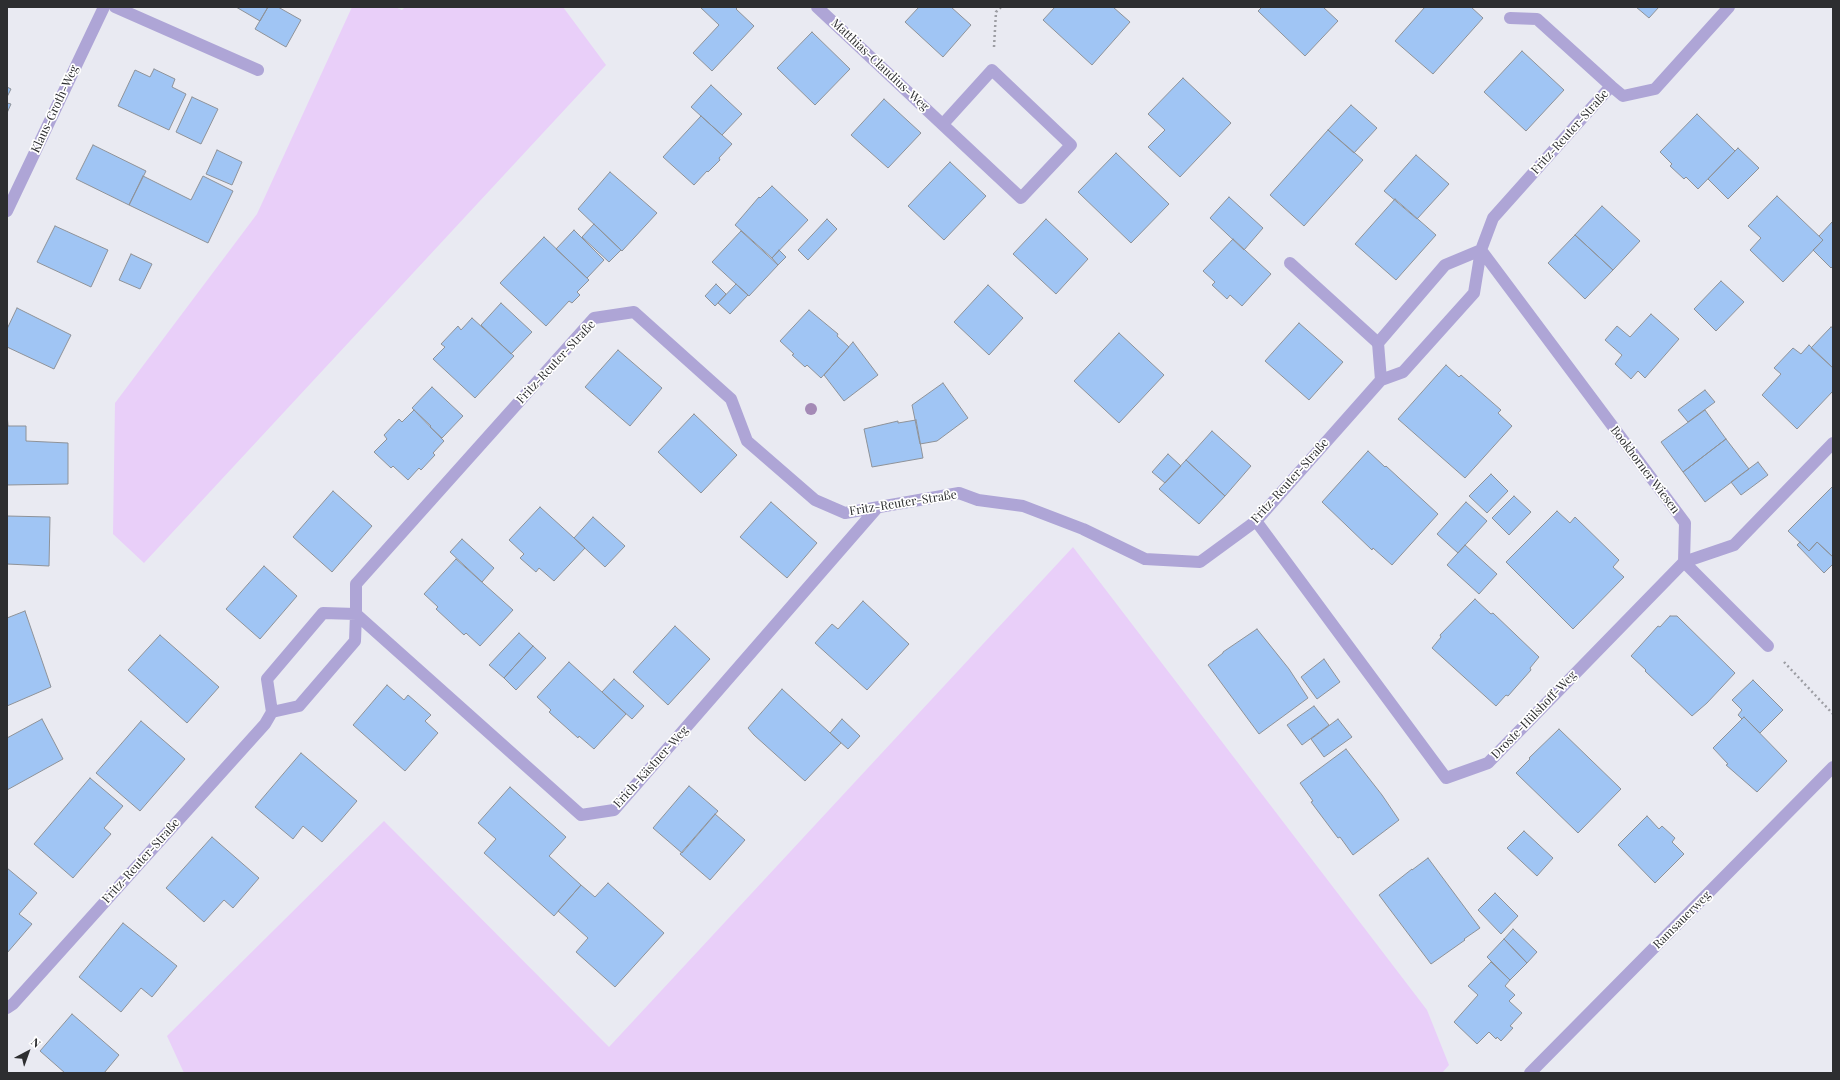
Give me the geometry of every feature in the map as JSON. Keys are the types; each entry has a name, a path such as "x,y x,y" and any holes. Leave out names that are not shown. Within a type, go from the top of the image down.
{"street":[{"name":"Klaus-Groth-Weg","path":"7,211 104,7"},
{"path":"116,7 258,70"},
{"name":"Matthias-Claudius-Weg","path":"817,7 1021,198 1071,145 992,70"},
{"name":"Fritz-Reuter-Straße","path":"7,1008 13,1004 260,729 272,712 299,706 355,641 356,584 594,318 634,312 731,399 747,441 815,500 845,513 959,493 978,500 1023,506 1083,529 1145,559 1200,562 1256,521 1381,380 1403,372 1474,293 1481,250 1493,218 1611,86 1623,96 1655,89 1729,7"},
{"path":"1510,18 1537,19 1611,86"},
{"path":"943,124 992,70"},
{"path":"1378,343 1445,265 1481,250"},
{"name":"Bookhorner Wiesen","path":"1481,250 1684,523 1684,562"},
{"path":"1290,263 1378,343 1381,380"},
{"path":"1768,646 1684,562 1734,545 1833,443"},
{"name":"Erich-Kästner-Weg","path":"356,614 581,815 614,810 877,508"},
{"name":"Droste-Hülshoff-Weg","path":"1256,521 1446,778 1488,763 1684,562"},
{"path":"272,712 267,679 318,619 324,613 356,614"},
{"name":"Ramsauerweg","path":"1530,1073 1833,767"}],"path":[{"path":"992,70 996,12 1001,7"},
{"path":"1768,646 1833,714"}],"shaded area":[{"path":"352,7 395,7 402,10 405,7 563,7 606,65 144,563 113,534 115,403 257,214"},
{"path":"1073,547 1427,1010 1449,1065 1442,1073 184,1073 167,1036 384,821 609,1047"}],"building":[{"path":"236,7 268,7 260,21"},
{"path":"268,7 278,7 301,20 286,47 255,29"},
{"path":"700,7 738,7 736,9 754,26 712,71 693,53 719,25"},
{"path":"919,7 951,7 971,25 943,57 905,22"},
{"path":"1055,7 1113,7 1130,22 1092,65 1043,20"},
{"path":"1262,7 1323,7 1338,21 1305,56 1258,11"},
{"path":"1425,7 1471,7 1483,18 1433,74 1395,41"},
{"path":"1636,7 1659,7 1649,18"},
{"path":"812,32 850,69 815,105 777,68"},
{"path":"1522,51 1564,90 1526,131 1484,92"},
{"path":"154,69 175,79 172,87 186,94 169,130 118,106 135,70 150,77"},
{"path":"1183,78 1231,123 1180,177 1148,147 1165,130 1148,114"},
{"path":"711,85 742,114 722,135 691,107"},
{"path":"7,87 11,89 7,97"},
{"path":"192,97 218,109 201,144 176,132"},
{"path":"884,99 921,133 888,168 851,135"},
{"path":"7,103 11,104 7,113"},
{"path":"1351,105 1377,128 1354,153 1328,130"},
{"path":"1697,114 1735,151 1698,189 1686,177 1684,179 1670,166 1672,164 1660,152"},
{"path":"701,116 732,144 719,158 720,160 694,185 663,157"},
{"path":"1328,130 1363,160 1304,226 1270,195"},
{"path":"93,145 146,171 129,205 76,179"},
{"path":"1738,148 1759,168 1728,199 1708,179"},
{"path":"217,150 242,162 232,185 206,174"},
{"path":"1116,153 1169,204 1131,243 1078,192"},
{"path":"1416,155 1449,184 1417,219 1384,191"},
{"path":"950,162 986,196 944,240 908,206"},
{"path":"610,172 657,213 622,251 578,209"},
{"path":"143,176 191,200 203,176 233,191 208,243 129,205"},
{"path":"772,186 808,220 772,258 735,225 759,197 760,198"},
{"path":"1777,196 1823,240 1783,282 1750,250 1761,238 1748,226"},
{"path":"1229,197 1263,228 1244,250 1210,218"},
{"path":"1395,199 1436,235 1396,280 1355,244"},
{"path":"1602,206 1640,241 1613,270 1575,235"},
{"path":"827,219 837,229 808,260 798,250"},
{"path":"1046,219 1088,259 1056,294 1013,254"},
{"path":"1833,221 1833,266 1831,268 1813,250 1823,240 1819,236"},
{"path":"594,224 621,250 609,262 582,237"},
{"path":"55,226 108,250 91,287 37,262"},
{"path":"574,230 604,260 587,278 556,249"},
{"path":"741,231 778,265 749,296 712,262"},
{"path":"1575,235 1613,270 1585,299 1548,263"},
{"path":"544,237 589,280 577,292 580,295 572,303 569,301 546,326 500,283"},
{"path":"1233,239 1271,274 1242,306 1230,295 1227,299 1212,285 1215,282 1203,271"},
{"path":"779,250 786,257 778,265 772,258"},
{"path":"131,254 152,264 140,289 119,280"},
{"path":"1721,281 1744,302 1716,331 1694,309"},
{"path":"716,284 726,294 715,306 705,296"},
{"path":"736,284 748,295 730,314 718,303"},
{"path":"988,285 1023,318 989,355 954,322"},
{"path":"501,303 532,332 511,354 481,325"},
{"path":"17,308 71,335 54,369 7,347 7,329"},
{"path":"809,310 838,334 837,336 849,347 821,378 807,365 805,367 780,341"},
{"path":"1651,314 1679,339 1645,378 1638,371 1631,379 1615,364 1622,355 1605,340 1617,326 1630,337"},
{"path":"472,318 514,356 475,398 433,359 445,347 441,344 458,326 461,330"},
{"path":"1299,323 1343,362 1309,400 1265,361"},
{"path":"1831,327 1833,328 1833,368 1811,348"},
{"path":"1119,333 1164,375 1119,423 1074,381"},
{"path":"853,342 878,375 844,401 824,375"},
{"path":"1809,345 1833,368 1833,391 1797,429 1762,395 1781,374 1774,368 1793,348 1801,354"},
{"path":"618,350 662,388 630,426 585,387"},
{"path":"1446,365 1459,377 1461,375 1501,410 1498,413 1512,426 1465,478 1398,419"},
{"path":"943,383 968,418 937,441 920,444 912,405"},
{"path":"432,387 463,416 442,438 412,408"},
{"path":"1705,390 1715,402 1688,422 1678,410"},
{"path":"414,410 444,441 433,453 435,455 421,470 419,468 408,480 393,466 391,468 374,452 387,439 384,435 399,419 402,422"},
{"path":"1705,410 1726,439 1683,472 1661,442"},
{"path":"7,413 8,426 26,426 26,441 68,443 68,484 7,485"},
{"path":"694,414 737,455 701,493 658,452"},
{"path":"916,420 923,458 872,467 864,429 898,421 898,423"},
{"path":"1212,431 1251,466 1225,496 1186,460"},
{"path":"1726,439 1749,469 1705,502 1683,472"},
{"path":"1368,451 1438,514 1392,565 1373,548 1372,550 1322,502"},
{"path":"1168,454 1181,466 1165,483 1152,472"},
{"path":"1186,460 1225,496 1199,524 1159,489"},
{"path":"1758,462 1768,475 1741,495 1731,482"},
{"path":"1491,474 1508,491 1487,513 1469,496"},
{"path":"1833,486 1833,557 1817,542 1809,551 1788,531"},
{"path":"333,491 372,526 332,572 293,537"},
{"path":"1514,496 1531,512 1509,535 1492,518"},
{"path":"771,502 817,543 787,578 740,537"},
{"path":"1466,502 1487,521 1458,553 1437,534"},
{"path":"540,507 585,548 554,581 539,568 536,572 520,558 524,554 509,540"},
{"path":"1557,511 1570,523 1575,517 1619,560 1613,567 1624,577 1573,629 1506,562"},
{"path":"7,516 50,517 49,566 7,564"},
{"path":"593,517 625,546 605,567 574,538"},
{"path":"462,539 494,568 482,582 450,552"},
{"path":"1800,542 1809,551 1817,542 1833,557 1833,564 1824,573 1797,545"},
{"path":"1465,545 1497,574 1479,594 1447,565"},
{"path":"456,559 513,610 480,646 466,633 464,635 436,609 438,607 424,594"},
{"path":"264,566 297,596 260,639 226,609"},
{"path":"1475,599 1491,614 1493,613 1539,657 1530,668 1531,670 1508,696 1506,695 1496,706 1432,648 1441,637 1440,635"},
{"path":"863,601 909,644 867,690 815,643 832,624 838,629"},
{"path":"25,611 51,687 7,706 7,618"},
{"path":"1670,616 1677,616 1735,673 1707,703 1692,716 1631,656 1658,626 1660,627"},
{"path":"675,626 710,659 668,705 633,672"},
{"path":"1257,629 1289,669 1308,698 1259,734 1208,665 1223,652"},
{"path":"519,633 533,646 504,678 489,665"},
{"path":"160,635 219,687 187,723 128,670"},
{"path":"533,646 546,658 516,690 504,678"},
{"path":"1324,659 1340,682 1317,699 1301,677"},
{"path":"569,662 626,714 594,749 579,736 578,738 549,712 551,710 537,697"},
{"path":"614,679 644,706 632,719 602,692"},
{"path":"1753,680 1783,710 1760,733 1744,717 1742,719 1738,715 1742,710 1732,700"},
{"path":"387,685 404,700 408,695 431,715 425,721 438,733 405,771 353,725"},
{"path":"782,689 841,743 805,781 748,728"},
{"path":"1314,706 1329,725 1302,745 1287,725"},
{"path":"1744,717 1787,761 1757,792 1726,765 1728,764 1713,748"},
{"path":"42,719 63,759 7,790 7,738"},
{"path":"842,719 860,736 848,749 830,733"},
{"path":"1338,719 1352,737 1324,757 1311,739"},
{"path":"141,721 185,759 140,811 96,773"},
{"path":"1559,729 1621,789 1578,833 1516,773"},
{"path":"1346,749 1382,795 1399,820 1353,855 1311,802 1313,801 1300,783"},
{"path":"301,753 357,801 322,842 303,826 293,839 255,807"},
{"path":"90,778 123,806 104,828 111,834 73,878 34,844"},
{"path":"689,786 718,811 682,853 653,828"},
{"path":"510,787 566,837 549,856 581,885 554,916 484,853 496,839 478,823"},
{"path":"715,814 745,840 710,880 680,854"},
{"path":"1647,816 1659,829 1662,826 1675,838 1672,842 1684,854 1655,883 1618,845"},
{"path":"1524,831 1553,858 1537,876 1507,848"},
{"path":"212,837 259,878 233,908 224,900 204,922 166,888"},
{"path":"1428,858 1480,928 1431,964 1379,895"},
{"path":"7,868 37,893 19,914 32,924 7,953"},
{"path":"608,883 664,933 615,987 576,952 588,938 558,911 581,885 595,897"},
{"path":"1495,893 1518,916 1501,934 1478,910"},
{"path":"123,923 177,966 152,997 141,988 121,1012 79,977"},
{"path":"1513,929 1537,952 1527,963 1504,939"},
{"path":"1504,939 1527,963 1510,980 1487,957"},
{"path":"1491,962 1510,980 1505,986 1515,995 1509,1001 1522,1013 1510,1026 1513,1028 1501,1041 1497,1037 1496,1039 1489,1032 1477,1044 1454,1022 1478,995 1468,986"},
{"path":"72,1014 119,1055 104,1073 65,1073 40,1051"}]}
